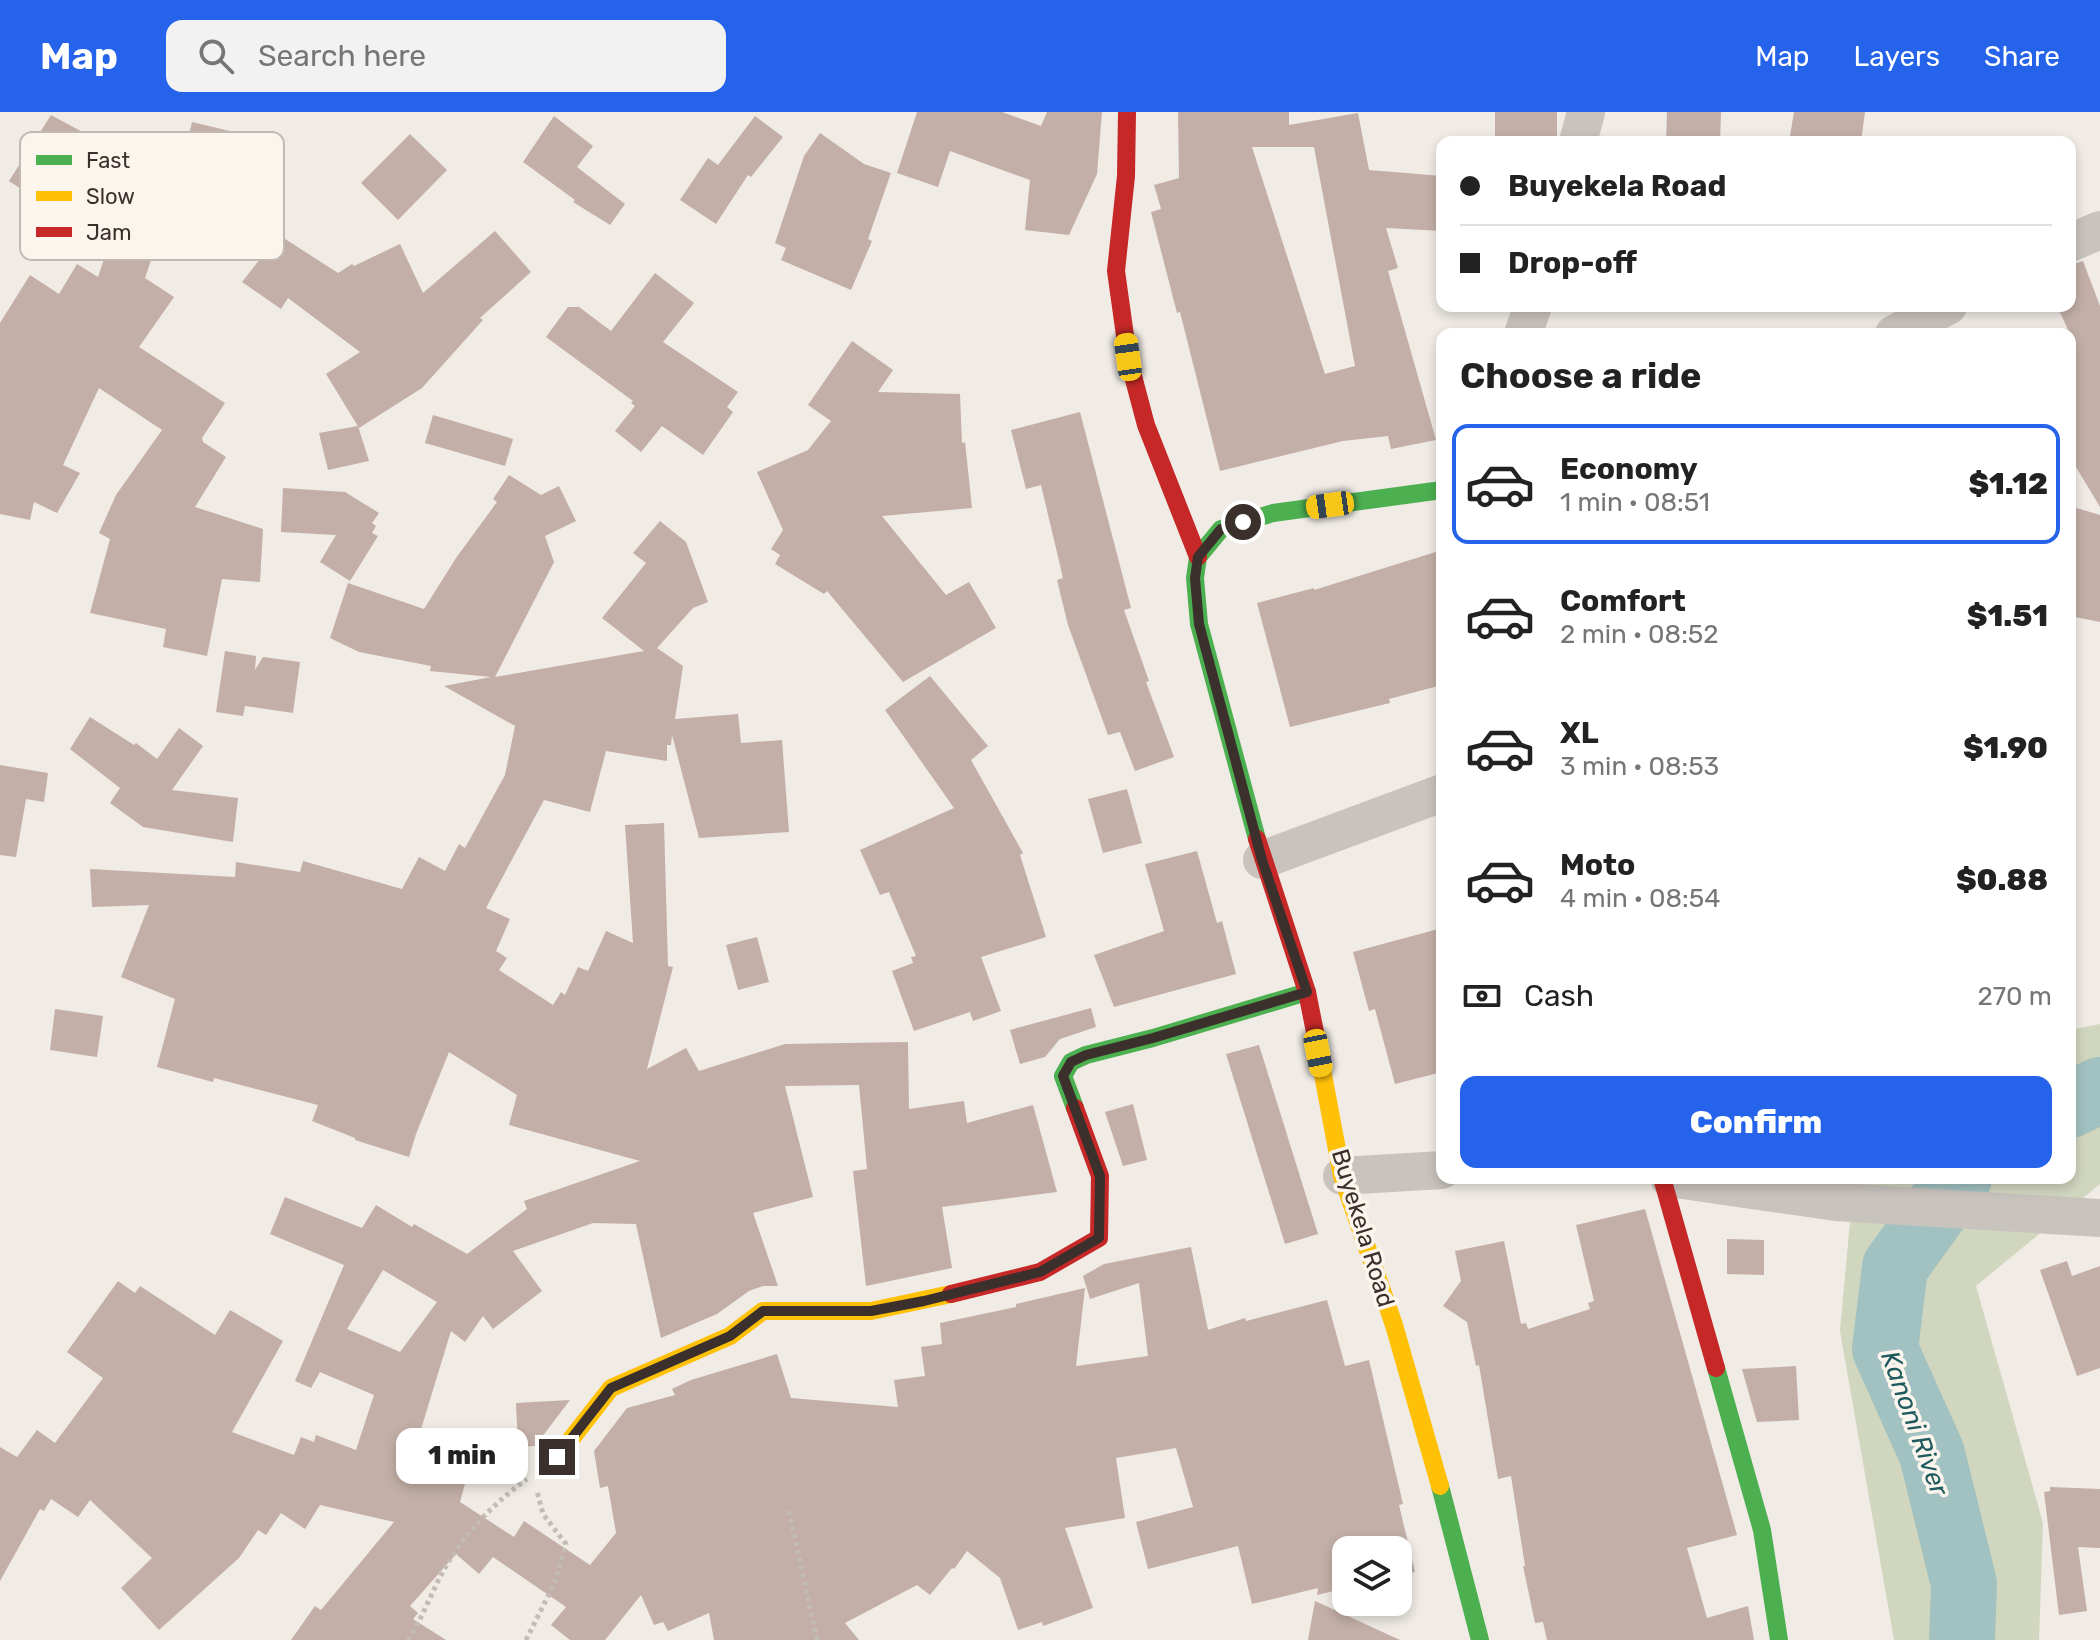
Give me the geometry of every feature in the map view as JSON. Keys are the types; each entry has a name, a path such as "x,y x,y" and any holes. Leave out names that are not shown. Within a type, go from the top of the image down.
{"street":[{"path":"1127,112 1126,176 1116,271 1128,357 1146,425 1198,557 1221,529 1273,513 1436,491"},
{"path":"1580,136 1586,112"},
{"path":"2076,240 2100,230"},
{"path":"1906,328 1936,312"},
{"name":"Buyekela Road","path":"1198,557 1195,578 1199,624 1262,860 1307,992 1342,1176 1394,1325 1427,1433 1480,1640"},
{"path":"1262,860 1436,795"},
{"path":"557,1457 611,1388 730,1336 763,1311 871,1311 924,1301 1040,1272 1099,1238 1100,1176 1063,1076 1071,1062 1086,1055 1307,992"},
{"path":"1342,1176 1436,1170"},
{"path":"1664,1184 1762,1530 1779,1640"},
{"path":"1732,1184 1974,1210 2100,1218"}],"path":[{"path":"408,1640 452,1556 476,1525 503,1497 557,1457"},
{"path":"526,1640 555,1582 566,1544 543,1514 533,1474"},
{"path":"789,1511 817,1640"}],"green space":[{"path":"2100,1024 2100,1184 1976,1286 2043,1523 2039,1640 1894,1640 1840,1331 1853,1184 2076,1184 2076,1029"}],"building":[{"path":"917,112 1002,112 1041,126 1047,112 1102,112 1097,174 1069,235 1025,230 1030,180 950,151 938,187 897,173"},
{"path":"1178,112 1289,112 1289,125 1358,113 1369,170 1436,176 1436,231 1386,228 1398,268 1388,271 1436,440 1391,449 1388,436 1343,441 1220,471 1151,212 1161,209 1154,185 1179,178","holes":["1252,147 1314,147 1355,366 1325,374"]},
{"path":"1495,112 1557,112 1557,136 1495,136"},
{"path":"1667,112 1721,112 1720,136 1666,136"},
{"path":"1794,112 1865,112 1862,136 1790,136"},
{"path":"51,115 82,132 40,132"},
{"path":"554,116 593,146 577,167 625,204 610,225 573,202 575,200 523,162"},
{"path":"755,116 783,137 751,177 748,175 716,224 680,200 708,158 718,165"},
{"path":"192,122 234,132 190,132"},
{"path":"820,133 864,164 891,173 868,239 872,241 851,290 781,260 786,248 775,243 804,156"},
{"path":"410,134 447,170 398,220 361,183"},
{"path":"20,164 20,188 9,181"},
{"path":"495,231 531,272 480,318 483,320 422,388 359,428 326,374 360,352 288,298 281,309 242,282 259,260 284,260 284,238 338,273 400,244 423,293"},
{"path":"104,260 151,260 145,278 174,297 139,347 225,403 202,438 203,442 226,457 195,507 263,529 260,582 222,579 207,656 163,647 166,629 90,613 110,539 99,533 116,495 162,430 99,388 63,465 80,473 57,513 34,502 30,520 0,514 0,323 30,275 59,294 77,264 98,277"},
{"path":"2083,261 2100,306 2100,507 2076,467 2076,328 2067,328 2060,312 2076,312 2076,263"},
{"path":"655,273 694,303 663,342 738,392 727,407 733,412 703,455 662,426 641,452 615,431 635,406 631,403 633,401 546,337 568,307 579,307 611,331"},
{"path":"852,341 893,370 878,392 960,394 962,443 965,442 972,508 882,516 946,595 969,582 996,628 903,682 827,591 824,594 775,564 780,555 771,549 783,530 757,472 808,450 831,421 808,405"},
{"path":"1080,412 1131,608 1124,610 1174,757 1135,771 1120,732 1108,735 1068,625 1057,580 1063,578 1041,485 1026,489 1011,430"},
{"path":"433,415 513,439 505,466 425,443"},
{"path":"358,426 369,461 328,470 319,433"},
{"path":"509,475 541,495 559,486 576,521 545,536 554,562 495,677 644,651 602,618 646,563 633,553 660,521 686,542 708,602 693,608 657,648 683,666 675,719 738,714 741,743 782,740 789,832 699,838 672,735 671,745 667,745 667,761 606,751 590,812 544,800 486,908 510,919 496,951 507,958 499,970 553,1005 561,992 565,995 578,967 588,971 606,931 633,943 625,825 664,823 668,966 673,967 647,1069 686,1048 699,1071 785,1044 908,1042 909,1109 964,1101 967,1123 1033,1105 1057,1192 942,1207 952,1268 866,1286 853,1171 867,1169 859,1085 785,1086 813,1197 753,1213 778,1286 763,1286 749,1291 717,1314 661,1338 636,1224 593,1223 513,1251 542,1291 493,1329 483,1316 465,1342 451,1331 418,1439 473,1454 460,1502 514,1537 524,1521 590,1565 616,1533 608,1486 600,1488 594,1451 627,1408 675,1395 672,1389 691,1380 777,1354 791,1398 898,1407 894,1380 925,1376 921,1347 942,1344 940,1323 1085,1288 1076,1366 1148,1356 1139,1283 1090,1299 1083,1276 1104,1264 1191,1247 1208,1330 1245,1318 1246,1321 1327,1300 1345,1366 1369,1360 1403,1504 1399,1505 1406,1536 1332,1536 1332,1591 1317,1595 1318,1588 1252,1604 1238,1546 1148,1569 1136,1522 1193,1507 1176,1448 1116,1458 1125,1518 1065,1528 1093,1608 1043,1626 1042,1622 1018,1630 1000,1578 967,1551 930,1595 917,1585 845,1623 859,1640 714,1640 709,1613 668,1631 663,1622 654,1625 641,1595 605,1640 570,1640 551,1625 566,1607 493,1557 479,1574 456,1554 410,1606 418,1613 413,1619 446,1640 291,1640 315,1606 321,1610 394,1522 320,1505 305,1529 281,1513 266,1535 258,1530 239,1558 159,1630 121,1588 152,1558 90,1500 78,1517 51,1499 44,1511 40,1509 0,1581 0,1447 17,1457 37,1430 55,1443 103,1378 67,1352 118,1281 135,1293 140,1286 215,1335 230,1310 283,1341 232,1432 294,1455 301,1437 314,1442 316,1435 356,1450 374,1395 320,1372 311,1388 295,1381 344,1265 270,1234 285,1197 362,1228 376,1205 467,1254 527,1209 524,1201 640,1161 509,1125 517,1095 449,1052 409,1157 355,1140 312,1121 318,1105 157,1067 175,999 121,977 149,905 92,907 90,869 235,877 236,862 300,872 303,861 402,889 419,857 445,871 459,844 465,848 505,775 515,726 444,686 491,677 430,671 431,666 359,652 330,638 348,583 424,609 497,502 493,499","holes":["383,1270 437,1302 400,1352 347,1329"]},
{"path":"283,488 345,492 379,513 372,523 376,526 372,533 378,536 350,581 320,562 336,535 281,532"},
{"path":"2076,508 2100,515 2100,622 2076,617"},
{"path":"1436,552 1436,687 1389,699 1390,703 1290,727 1257,603 1314,590"},
{"path":"225,651 256,656 255,670 263,657 300,662 293,713 245,706 243,716 216,712"},
{"path":"930,676 988,746 971,760 1023,853 1020,855 1046,937 981,957 1001,1011 973,1021 970,1012 914,1031 892,971 913,963 911,957 916,956 889,892 880,895 860,850 954,808 885,710"},
{"path":"90,717 134,745 136,743 157,759 179,728 203,746 172,790 238,798 233,842 143,827 110,803 120,788 70,749"},
{"path":"0,765 48,773 44,802 26,799 16,857 0,855"},
{"path":"1127,789 1142,843 1103,853 1088,799"},
{"path":"1197,851 1217,923 1222,921 1236,974 1114,1007 1094,955 1164,931 1145,864"},
{"path":"1436,930 1436,1074 1395,1084 1375,1009 1369,1011 1353,952"},
{"path":"757,937 769,982 738,990 726,945"},
{"path":"1091,1008 1096,1027 1060,1039 1045,1057 1020,1064 1010,1030"},
{"path":"55,1009 103,1016 97,1057 50,1050"},
{"path":"1259,1045 1318,1234 1285,1244 1226,1054"},
{"path":"1133,1104 1147,1160 1123,1166 1105,1112"},
{"path":"1645,1209 1737,1535 1687,1548 1707,1618 1748,1606 1754,1640 1547,1640 1543,1622 1535,1623 1523,1566 1511,1476 1498,1479 1479,1365 1476,1366 1467,1322 1443,1306 1461,1281 1455,1251 1504,1241 1521,1324 1526,1323 1528,1329 1590,1309 1588,1303 1594,1301 1576,1225"},
{"path":"1727,1239 1764,1240 1764,1275 1727,1274"},
{"path":"2067,1261 2072,1276 2100,1266 2100,1368 2077,1376 2040,1270"},
{"path":"1796,1366 1799,1420 1757,1422 1742,1369"},
{"path":"570,1400 535,1446 518,1447 516,1403"},
{"path":"2050,1487 2100,1489 2100,1548 2078,1547 2087,1611 2059,1615 2044,1492 2050,1491"},
{"path":"1315,1601 1332,1609 1332,1616 1348,1616 1400,1640 1308,1640"}],"waterway":[{"name":"Kanoni River","path":"2076,1102 2100,1090"},
{"name":"Kanoni River","path":"1955,1184 1895,1267 1885,1349 1932,1454 1964,1584 1962,1640"}],"traffic: fast":[{"path":"1257,839 1199,624 1195,578 1198,557 1221,529 1273,513 1436,491"},
{"path":"1075,1108 1063,1076 1071,1062 1086,1055 1307,992"},
{"path":"1716,1368 1762,1530 1779,1640"},
{"path":"1440,1486 1480,1640"}],"traffic: slow":[{"path":"1315,1032 1342,1176 1394,1325 1440,1486"},
{"path":"557,1457 611,1388 730,1336 763,1311 871,1311 951,1294"}],"traffic: jam":[{"path":"1127,112 1126,176 1116,271 1128,357 1146,425 1198,557"},
{"path":"1257,839 1307,992 1315,1032"},
{"path":"951,1294 1040,1272 1099,1238 1100,1176 1075,1108"},
{"path":"1664,1184 1716,1368"}],"route":[{"path":"557,1457 611,1388 672,1364 730,1336 763,1311 871,1311 924,1301 1040,1272 1099,1238 1100,1176 1063,1076 1071,1062 1086,1055 1307,992 1262,860 1199,624 1195,578 1198,557 1221,529 1243,522"}]}
